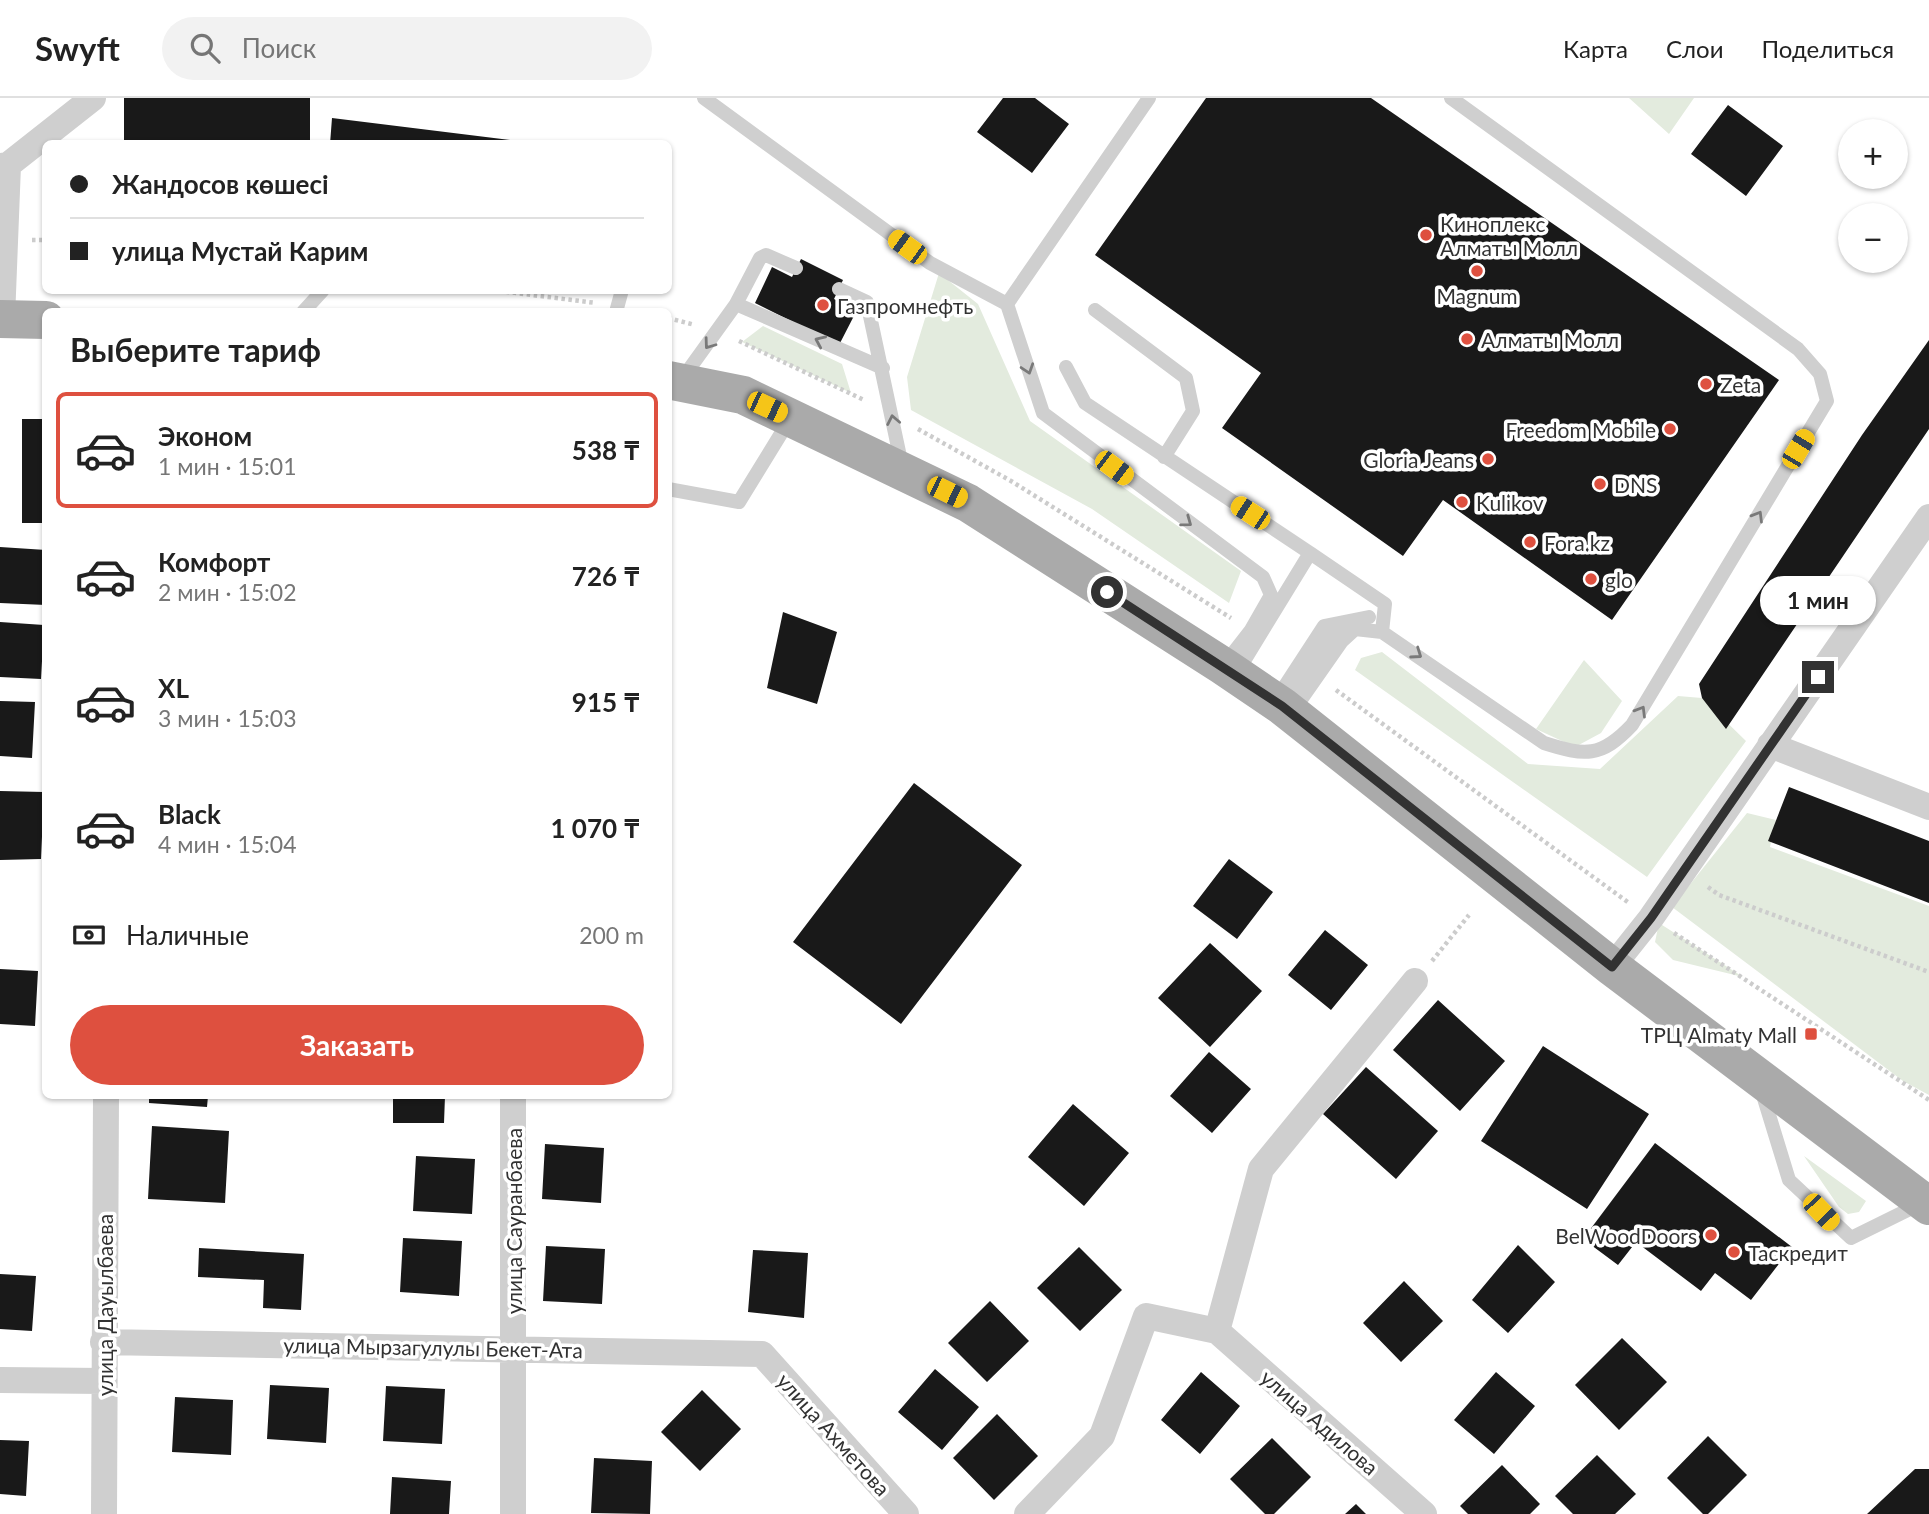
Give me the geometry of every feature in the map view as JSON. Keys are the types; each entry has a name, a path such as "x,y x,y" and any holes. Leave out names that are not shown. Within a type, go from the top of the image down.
{"main road":[{"path":"1,319 42,320"},
{"path":"674,382 743,396 968,503 1229,671 1283,707 1612,967 1927,1202"}],"street":[{"path":"1,319 4,165 93,98"},
{"path":"1612,967 1651,918 1929,517"},
{"path":"1770,745 1929,807"},
{"path":"1027,1514 1102,1436 1146,1316 1217,1331 1261,1169 1415,981"},
{"name":"улица Дауылбаева","path":"104,1514 106,1099"},
{"name":"улица Сауранбаева","path":"513,1099 513,1514"},
{"name":"улица Адилова","path":"1217,1331 1424,1514"},
{"name":"улица Мырзагулулы Бекет-Ата","path":"103,1342 762,1354"},
{"name":"улица Ахметова","path":"762,1354 906,1514"},
{"path":"0,1380 104,1381"}],"lane":[{"path":"704,98 930,263 1007,304 1042,412 1263,577 1271,595 1229,671"},
{"path":"1007,304 1149,98"},
{"path":"1283,707 1334,633 1355,629 1382,632 1544,743 1571,752 1590,753 1613,746 1632,725 1827,401 1820,374 1798,349 1451,98"},
{"path":"674,382 736,304 763,256 796,268"},
{"path":"839,289 867,302 903,471"},
{"path":"307,308 319,294"},
{"path":"736,304 883,368"},
{"path":"1095,310 1186,378 1193,411 1164,457"},
{"path":"1066,367 1085,402 1385,604 1382,632"},
{"path":"672,490 739,502 791,418"},
{"path":"1229,671 1310,553"},
{"path":"1283,707 1324,626 1369,617"},
{"path":"1755,1072 1790,1180 1837,1228 1851,1238 1927,1202"}],"path":[{"path":"534,294 618,302"},
{"path":"1327,683 1651,918 1929,1100"},
{"path":"1683,871 1720,895 1929,972"},
{"path":"1415,981 1469,915"}],"shaded area":[{"path":"1629,98 1694,98 1669,134"},
{"path":"939,273 978,304 1030,421 1241,571 1229,603 1092,509 911,410 907,377"},
{"path":"763,326 842,364 851,393 742,342"},
{"path":"1382,652 1528,764 1600,769 1678,696 1702,698 1746,741 1647,877 1355,670 1361,658"},
{"path":"1584,660 1622,701 1601,733 1575,747 1536,729"},
{"path":"1747,813 1776,820 1770,847 1929,906 1929,1095 1903,1081 1672,907"},
{"path":"1659,923 1743,977 1673,960 1655,942"},
{"path":"1804,1156 1866,1201 1859,1212 1848,1214 1839,1207"}],"building":[{"path":"124,98 310,98 310,140 124,140"},
{"path":"1003,98 1035,98 1069,124 1032,173 977,132"},
{"name":"Алматы Молл","path":"1206,98 1371,98 1779,380 1612,620 1443,500 1403,556 1222,428 1261,373 1095,255"},
{"path":"1728,105 1783,146 1746,196 1691,154"},
{"path":"332,118 511,140 330,140"},
{"path":"801,259 843,280 834,299 857,310 839,345 755,303 772,267 792,277"},
{"path":"1929,340 1929,429 1726,729 1702,698 1699,684 1862,435"},
{"path":"22,419 42,419 42,523 22,523"},
{"path":"0,547 42,550 42,605 0,603"},
{"path":"783,612 837,632 817,704 767,688"},
{"path":"0,622 42,625 41,679 0,677"},
{"path":"0,701 35,702 32,758 0,756"},
{"path":"914,783 1022,865 901,1024 793,942"},
{"path":"1789,787 1929,841 1929,903 1768,841"},
{"path":"0,791 42,792 41,859 0,860"},
{"path":"1229,859 1273,892 1237,939 1193,906"},
{"path":"1325,930 1368,965 1331,1010 1288,975"},
{"path":"1210,943 1262,991 1210,1047 1158,998"},
{"path":"0,969 38,971 35,1026 0,1024"},
{"path":"1438,1000 1505,1061 1460,1111 1393,1050"},
{"path":"1543,1046 1649,1114 1587,1209 1481,1141"},
{"path":"1209,1052 1251,1089 1212,1133 1170,1096"},
{"path":"1366,1067 1438,1131 1396,1179 1323,1114"},
{"path":"149,1099 208,1099 207,1107 149,1103"},
{"path":"393,1099 445,1099 444,1123 393,1123"},
{"path":"1073,1104 1129,1153 1084,1206 1028,1157"},
{"path":"152,1126 229,1131 225,1203 148,1199"},
{"path":"1655,1143 1792,1247 1751,1300 1715,1273 1701,1291 1636,1242 1618,1265 1583,1239"},
{"path":"545,1144 604,1148 601,1203 542,1199"},
{"path":"416,1156 475,1159 472,1214 413,1211"},
{"path":"403,1238 462,1241 459,1296 400,1292"},
{"path":"1518,1245 1555,1282 1508,1333 1472,1300"},
{"path":"546,1246 605,1249 602,1304 543,1301"},
{"path":"1079,1247 1122,1290 1080,1331 1037,1288"},
{"path":"199,1248 304,1254 301,1310 263,1308 264,1280 198,1277"},
{"path":"753,1250 808,1253 804,1318 748,1312"},
{"path":"0,1274 36,1276 32,1331 0,1329"},
{"path":"1404,1281 1443,1321 1401,1362 1363,1323"},
{"path":"990,1301 1029,1341 987,1382 948,1343"},
{"path":"1622,1338 1667,1382 1619,1430 1575,1385"},
{"path":"935,1369 979,1407 942,1450 898,1412"},
{"path":"1201,1372 1240,1406 1200,1454 1161,1420"},
{"path":"1496,1372 1535,1406 1494,1454 1454,1420"},
{"path":"270,1385 329,1388 326,1443 267,1439"},
{"path":"386,1386 445,1389 442,1444 383,1441"},
{"path":"702,1390 741,1429 700,1471 661,1432"},
{"path":"175,1397 233,1400 231,1455 172,1452"},
{"path":"997,1414 1038,1456 994,1500 953,1458"},
{"path":"1708,1436 1747,1475 1708,1514 1703,1514 1667,1478"},
{"path":"1272,1438 1311,1477 1274,1514 1265,1514 1230,1479"},
{"path":"0,1440 29,1441 26,1496 0,1494"},
{"path":"1597,1455 1636,1494 1615,1514 1573,1514 1555,1496"},
{"path":"594,1458 652,1461 650,1514 591,1513"},
{"path":"1502,1465 1540,1504 1530,1514 1468,1514 1460,1506"},
{"path":"1915,1469 1929,1469 1929,1514 1867,1514"},
{"path":"392,1477 451,1481 449,1514 390,1514"},
{"path":"1356,1504 1366,1514 1345,1514"}],"place":[{"name":"Киноплекс Алматы Молл","path":"1426,235"},
{"name":"Magnum","path":"1477,271"},
{"name":"Газпромнефть","path":"823,305"},
{"name":"Алматы Молл","path":"1467,339"},
{"name":"Zeta","path":"1706,384"},
{"name":"Freedom Mobile","path":"1670,429"},
{"name":"Gloria Jeans","path":"1488,459"},
{"name":"DNS","path":"1600,484"},
{"name":"Kulikov","path":"1462,502"},
{"name":"Fora.kz","path":"1530,542"},
{"name":"glo","path":"1591,579"},
{"name":"ТРЦ Almaty Mall","path":"1811,1034"},
{"name":"BelWoodDoors","path":"1711,1235"},
{"name":"Таскредит","path":"1734,1252"}],"route":[{"path":"1107,592 1282,706 1612,967 1651,918 1818,677"}]}
